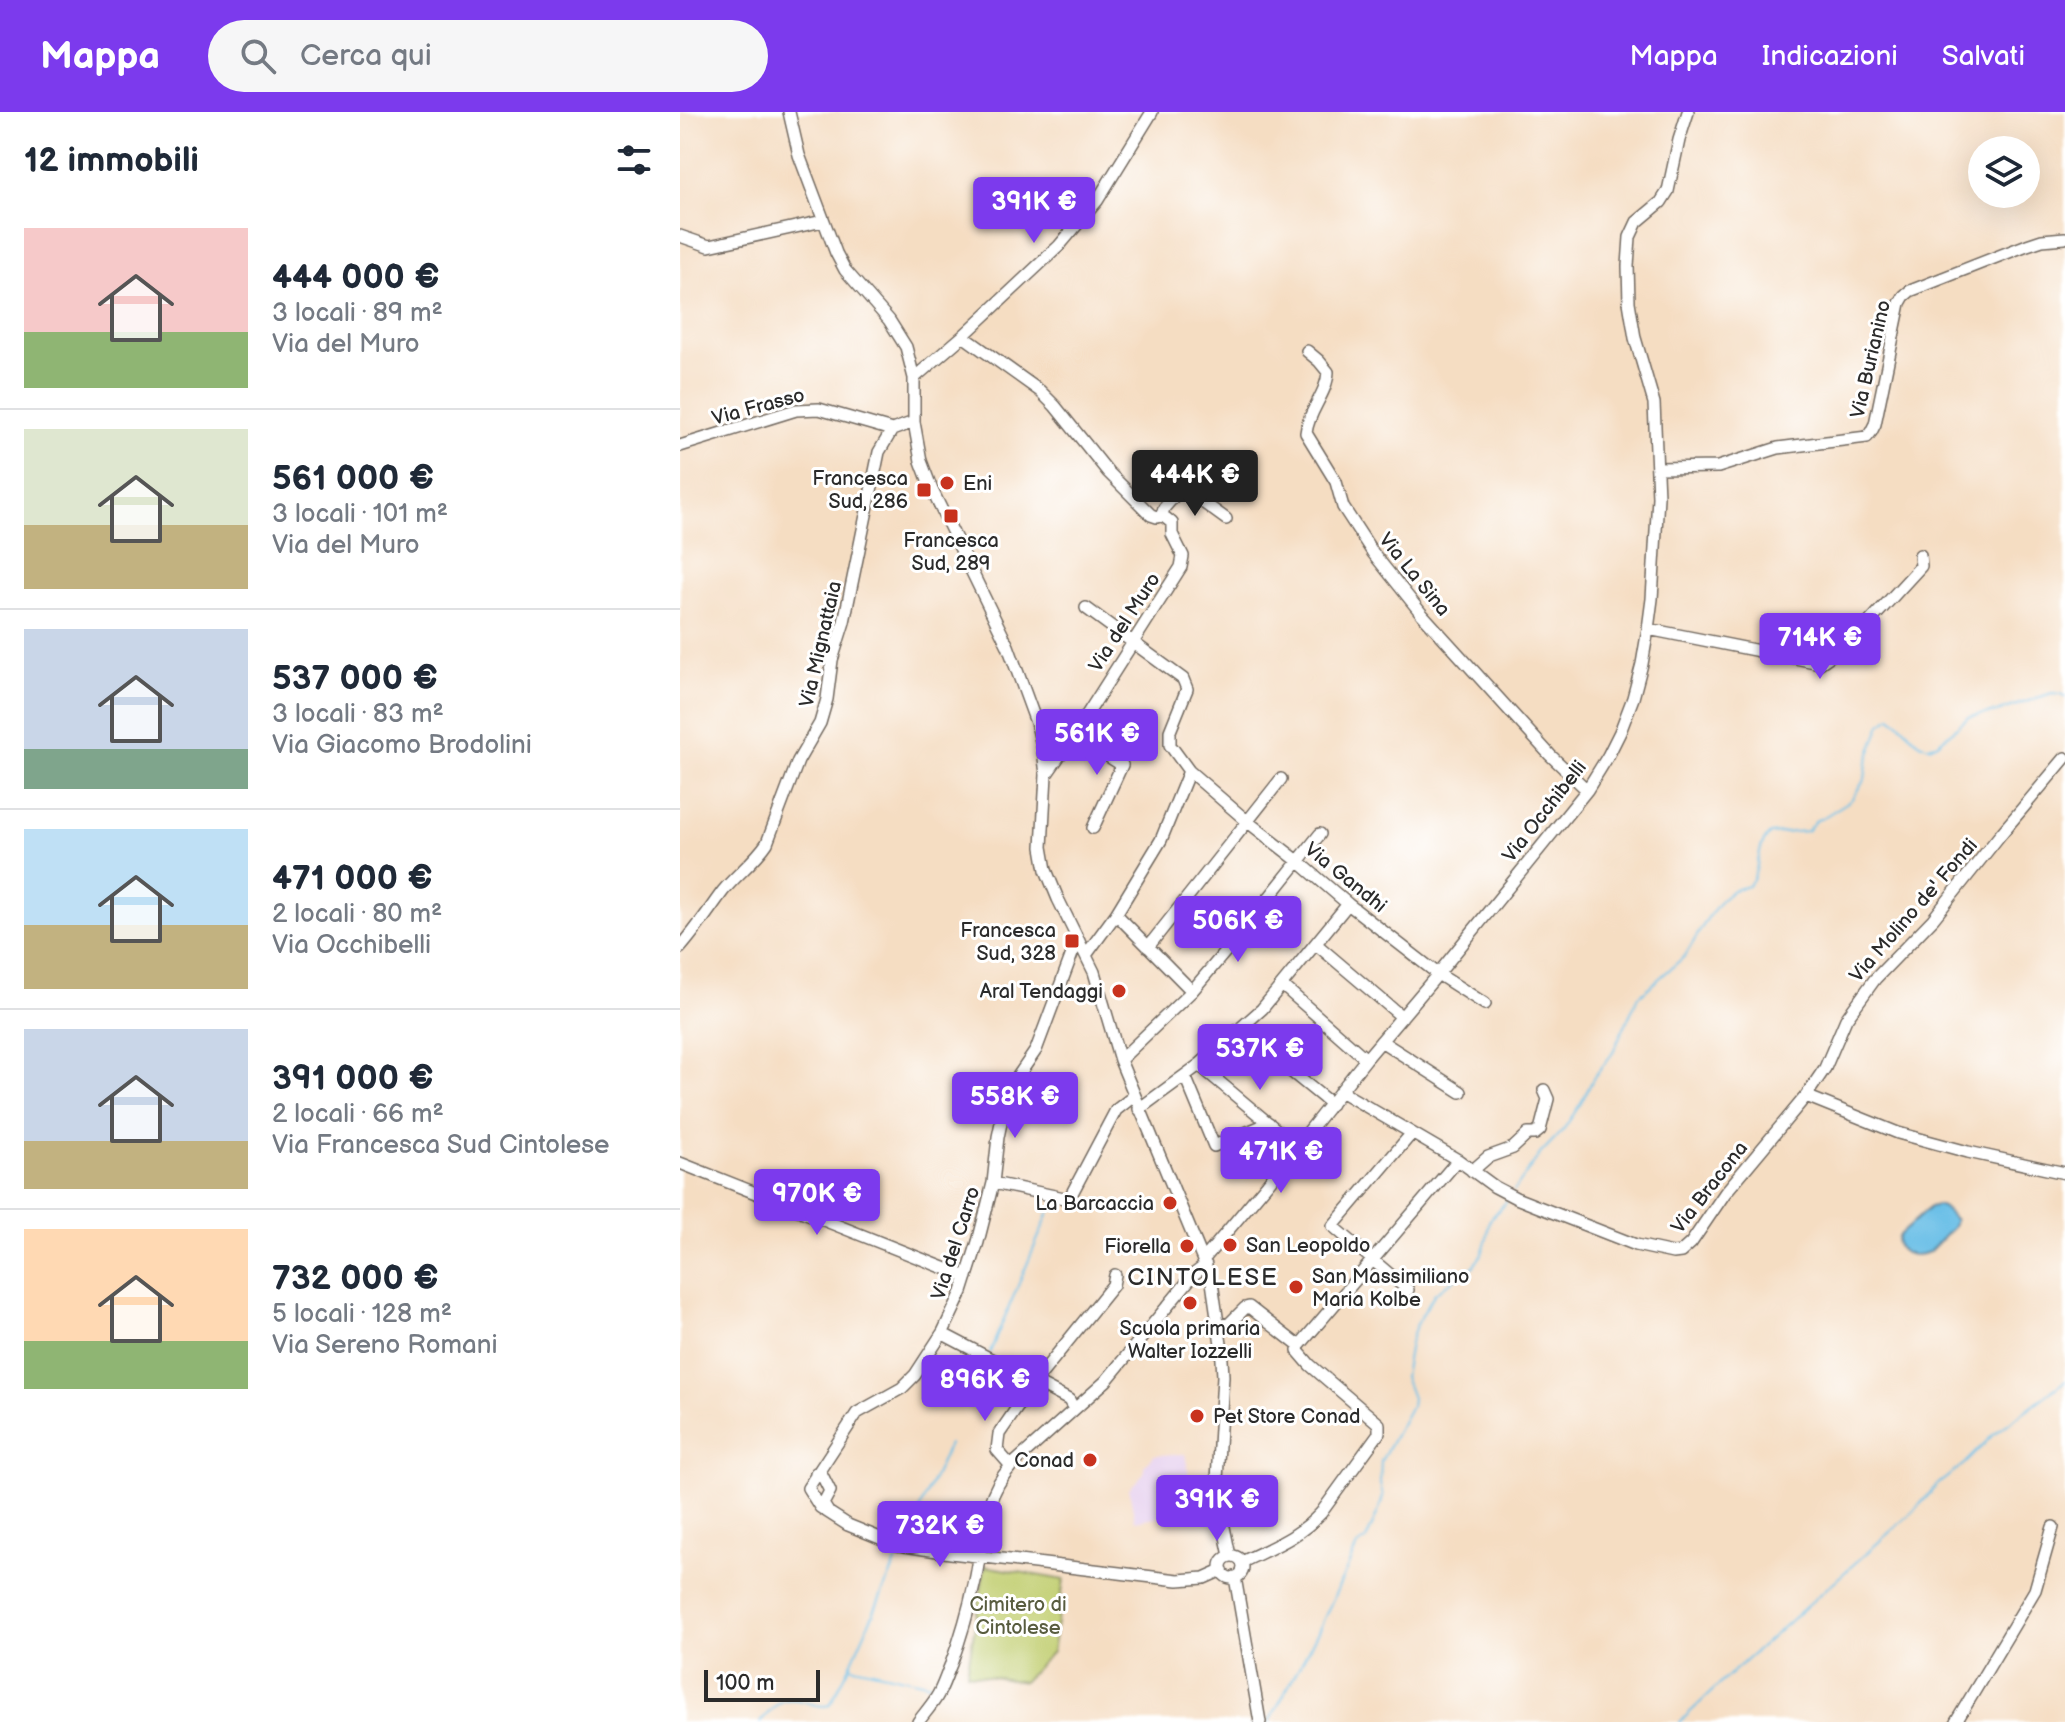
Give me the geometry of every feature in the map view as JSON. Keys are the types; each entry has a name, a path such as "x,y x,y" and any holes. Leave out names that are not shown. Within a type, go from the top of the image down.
{"street":[{"path":"789,112 799,155 845,270 889,320 906,347 914,378 914,422 928,482 1008,646 1037,725 1046,775 1042,847 1046,870 1086,955 1120,1060 1212,1282 1223,1376 1218,1498 1230,1556"},
{"path":"914,378 1059,246 1097,201 1152,112"},
{"name":"Via Occhibelli","path":"918,1722 936,1699 967,1616 985,1514 1000,1480 1011,1466 1106,1381 1587,790 1608,756 1633,698 1648,629 1654,570 1658,468 1654,403 1635,338 1629,302 1630,237 1637,222 1661,202 1668,191 1688,112"},
{"path":"680,236 709,246 823,221"},
{"name":"Via Burianino","path":"1658,468 1718,467 1778,448 1867,437 1875,424 1904,296 2027,245 2065,238"},
{"name":"Via del Muro","path":"963,336 1040,391 1108,472 1151,515 1162,515 1172,523 1172,534 1183,556 1183,561 1133,643 1046,775"},
{"name":"Via La Sina","path":"1307,351 1328,372 1328,382 1307,424 1306,433 1336,482 1343,507 1355,526 1421,613 1550,755 1587,790"},
{"name":"Via Frasso","path":"680,446 796,410 819,409 892,430"},
{"path":"892,430 914,422"},
{"name":"Via Mignattaia","path":"680,948 767,843 798,761 820,723 879,452 892,430"},
{"path":"1162,515 1178,492 1186,490 1226,519"},
{"path":"1648,629 1820,663 1852,641 1921,566 1920,555"},
{"path":"1086,608 1133,643"},
{"name":"Via Gandhi","path":"1133,643 1183,679 1187,689 1170,731 1170,745 1189,771 1348,904 1438,974 1485,1004"},
{"path":"1074,735 1122,765 1093,828"},
{"name":"Via Molino de' Fondi","path":"1806,1096 1825,1068 1846,1019 1875,979 1933,919 2065,758"},
{"path":"1086,955 1116,914 1161,840 1189,771"},
{"path":"1148,947 1281,779"},
{"path":"1120,1060 1192,991 1320,834"},
{"path":"1139,1109 1199,1065 1262,1009 1348,904"},
{"path":"1116,914 1192,991"},
{"name":"Via del Carro","path":"979,1555 901,1546 854,1529 820,1507 808,1488 857,1413 908,1382 943,1332 967,1277 993,1183 1006,1099 1036,1050 1079,941"},
{"path":"1316,944 1402,1017"},
{"path":"1282,985 1366,1059"},
{"path":"1239,1029 1331,1104"},
{"path":"1381,1041 1461,1092"},
{"path":"1199,1065 1297,1147"},
{"path":"1185,1076 1214,1146 1269,1123"},
{"path":"1472,1171 1488,1157 1507,1151 1528,1134 1537,1134 1548,1099 1544,1090"},
{"name":"Via Bracona","path":"1340,1091 1516,1198 1624,1241 1658,1251 1681,1252 1691,1243 1725,1193 1806,1096"},
{"path":"993,1183 1070,1197 1116,1110 1134,1096"},
{"path":"1806,1096 1898,1133 2065,1173"},
{"path":"1408,1290 1333,1226 1412,1133"},
{"path":"1242,1562 1288,1541 1313,1522 1379,1433 1379,1424 1310,1365 1298,1351 1299,1346 1458,1160"},
{"path":"680,1163 967,1277"},
{"path":"1011,1466 997,1450 999,1434 1034,1383 1113,1285 1115,1275"},
{"path":"1219,1326 1230,1323 1249,1307 1299,1346"},
{"path":"943,1332 1069,1400 1074,1409"},
{"path":"1956,1722 2035,1590 2053,1527"},
{"path":"979,1555 1178,1580 1204,1578 1222,1570"},
{"path":"1230,1556 1242,1562 1242,1572 1235,1577 1225,1575 1222,1570 1224,1559 1230,1556"},
{"path":"1235,1577 1260,1722"}],"shaded area":[{"path":"1185,1454 1195,1509 1135,1521 1129,1489 1144,1473 1144,1466 1154,1455"}],"green space":[{"name":"Cimitero di Cintolese","path":"985,1566 1064,1580 1052,1652 1023,1682 967,1673"}],"water":[{"path":"1937,1205 1955,1220 1953,1227 1929,1252 1912,1255 1902,1251 1897,1242 1898,1236 1930,1207"}],"waterway":[{"path":"1514,1191 1581,1103 1594,1077 1612,1054 1638,997 1685,956 1721,900 1733,890 1748,886 1754,878 1761,848 1770,834 1807,831 1815,821 1851,800 1865,779 1867,762 1881,724 1891,717 1929,747 1969,717 1997,712 2052,693 2065,697"},
{"path":"1269,1722 1317,1634 1357,1546 1366,1540 1380,1507 1383,1496 1381,1461 1411,1406 1412,1398 1404,1377 1416,1325 1435,1293 1474,1266 1482,1254 1489,1221 1507,1201"},
{"path":"990,1352 1050,1210"},
{"path":"1680,1722 1993,1435 2065,1381"},
{"path":"905,1542 949,1444"},
{"path":"850,1666 901,1551"},
{"path":"760,1722 785,1700 830,1705 850,1666 931,1684"}],"place":[{"name":"Eni","path":"947,483"},
{"name":"Francesca Sud, 286","path":"924,490"},
{"name":"Francesca Sud, 289","path":"951,516"},
{"name":"Francesca Sud, 328","path":"1072,941"},
{"name":"Aral Tendaggi","path":"1119,991"},
{"name":"La Barcaccia","path":"1170,1203"},
{"name":"San Leopoldo","path":"1230,1245"},
{"name":"Fiorella","path":"1187,1246"},
{"name":"San Massimiliano Maria Kolbe","path":"1296,1287"},
{"name":"Scuola primaria Walter Iozzelli","path":"1190,1303"},
{"name":"Pet Store Conad","path":"1197,1416"},
{"name":"Conad","path":"1090,1460"}],"district":[{"name":"CINTOLESE","path":"1203,1277"}]}
